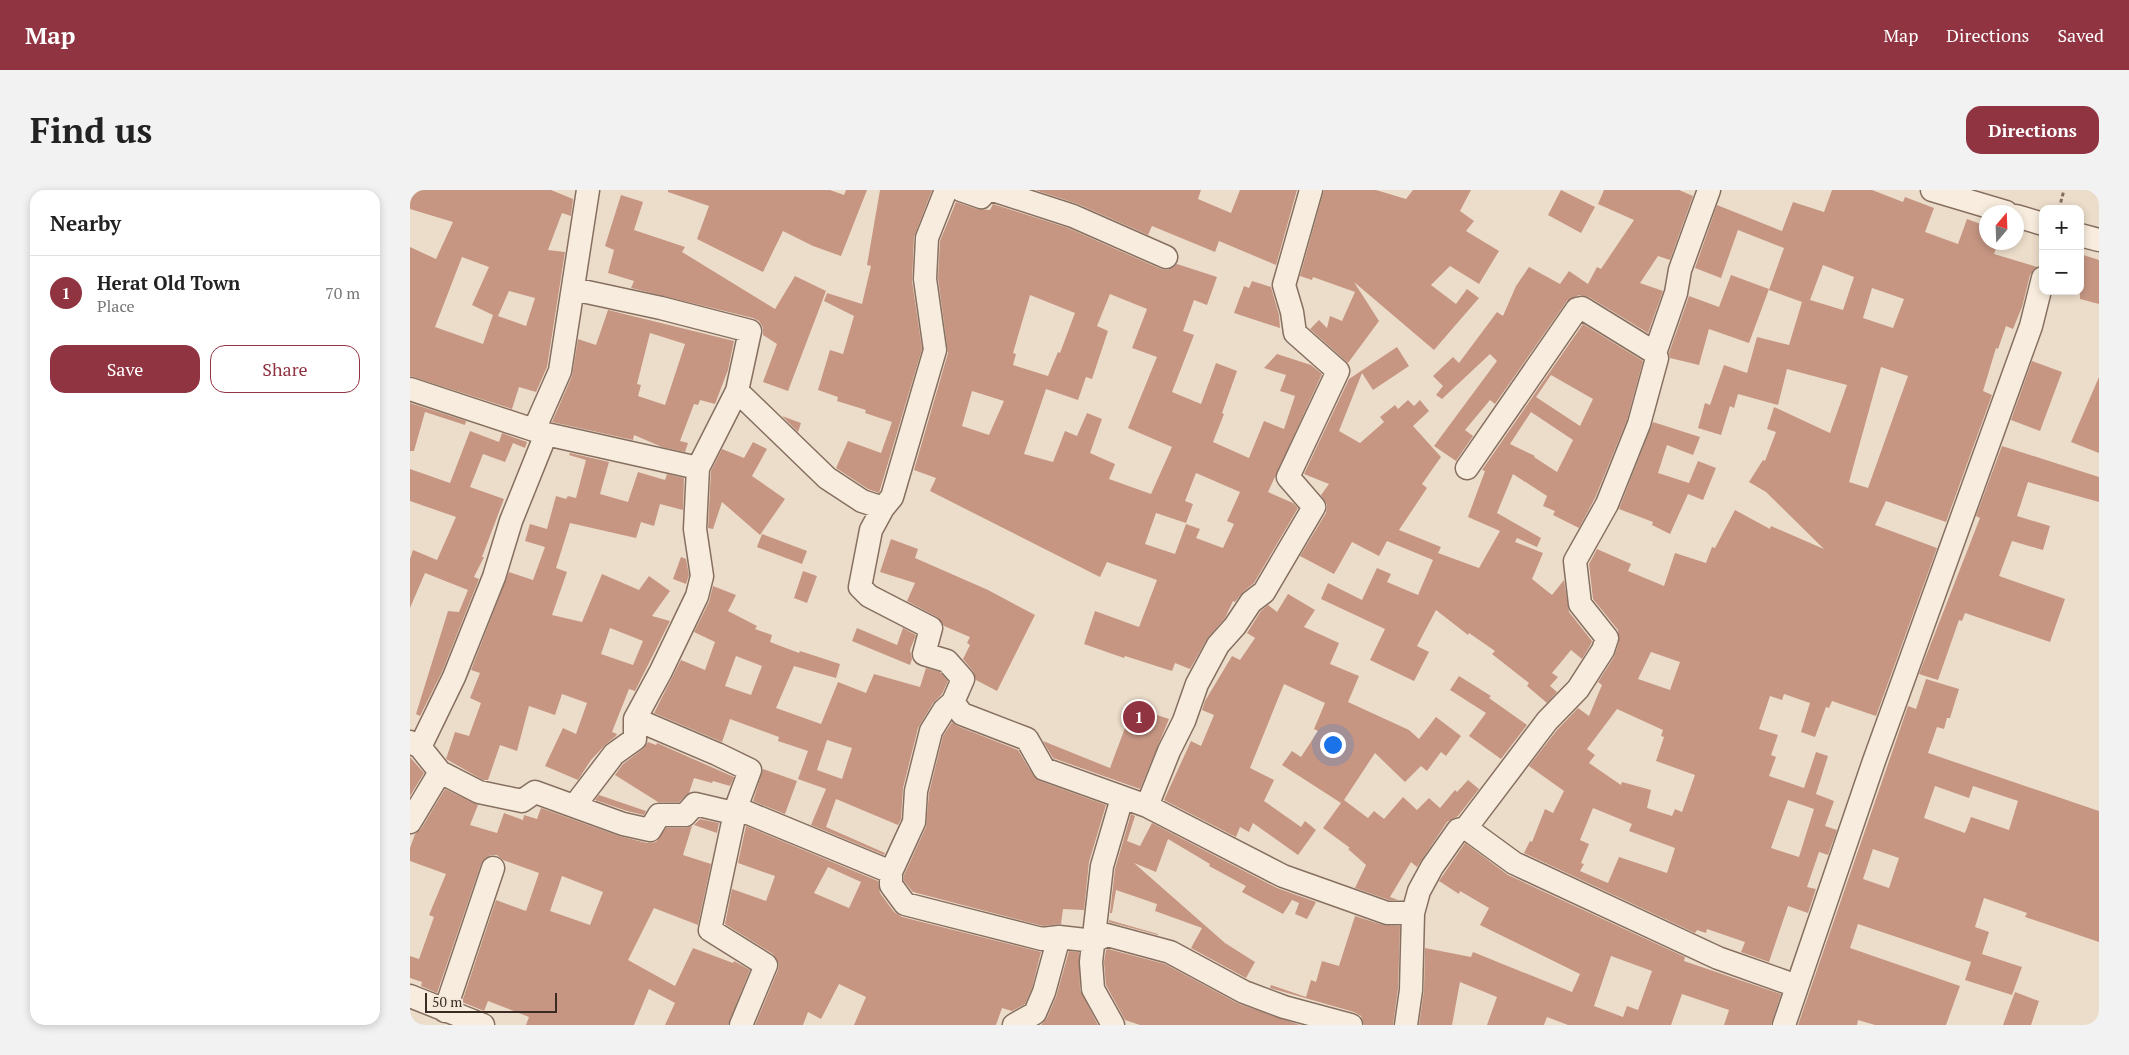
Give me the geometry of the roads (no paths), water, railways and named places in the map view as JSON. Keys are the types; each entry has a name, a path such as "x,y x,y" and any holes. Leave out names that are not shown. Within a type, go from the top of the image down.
{"street":[{"path":"588,190 560,371 487,595 454,677 415,744 440,772 479,792 522,801 535,792 623,824 650,830 658,815 685,815 695,804 729,812 736,808"},
{"path":"946,190 927,238 925,279 935,350 892,497 882,508 871,530 860,587 869,596 931,628 924,654 947,661 963,679 952,702 944,710 931,731 916,791 914,822 891,872 892,885 905,904 1042,939 1059,937 1094,941 1107,935 1170,952 1244,992 1284,1007 1351,1025"},
{"path":"962,190 980,197 987,190"},
{"path":"993,190 1073,216 1166,257"},
{"path":"1147,806 1169,751 1184,721 1197,684 1218,645 1235,626 1251,602 1264,592 1314,507 1288,477 1338,371 1295,333 1284,285 1312,190"},
{"path":"1655,353 1676,294 1680,270 1709,190"},
{"path":"1932,190 1982,205"},
{"path":"2024,218 2039,223"},
{"path":"2084,235 2099,240"},
{"path":"573,289 661,308 750,331 737,391 698,468 695,529 702,576 693,604 661,671 635,719 635,739 614,754 575,805"},
{"path":"1784,1025 1874,761 2031,326 2039,294"},
{"path":"1406,1025 1411,990 1413,913 1419,891 1432,867 1458,830 1466,828 1546,721 1578,688 1603,650 1607,638 1580,604 1575,560 1607,504 1639,424 1658,358 1655,353 1582,308 1577,309 1467,468"},
{"path":"410,389 540,432 698,468"},
{"path":"737,391 827,478 862,501 882,508"},
{"path":"952,702 962,714 1027,740 1044,769 1147,806 1283,876 1388,914 1413,913"},
{"path":"635,719 750,770 736,808 710,930 766,965 741,1025"},
{"path":"410,822 440,772"},
{"path":"1113,1025 1093,988 1091,962 1102,866 1122,798"},
{"path":"736,808 891,872"},
{"path":"1466,828 1514,863 1718,958 1797,986"},
{"path":"446,1011 493,868"},
{"path":"1014,1025 1035,1013 1044,992 1059,937"},
{"path":"410,996 483,1025"}],"place":[{"name":"Herat Old Town","path":"1139,717"}]}
